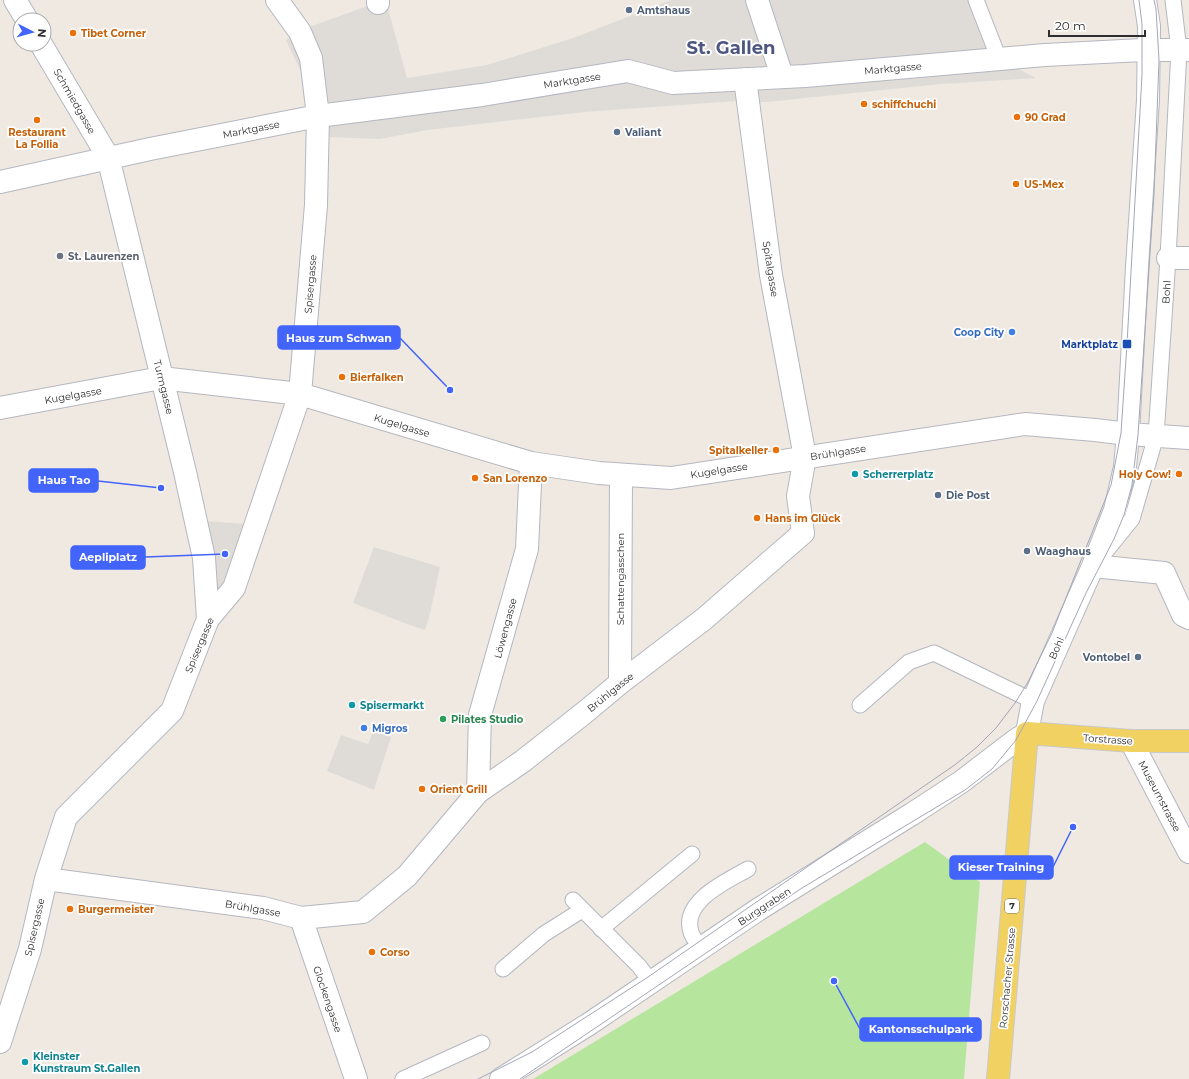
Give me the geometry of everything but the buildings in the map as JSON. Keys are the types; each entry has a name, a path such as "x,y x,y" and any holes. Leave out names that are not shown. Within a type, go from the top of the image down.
{"main road":[{"name":"Torstrasse","path":"1027,733 1130,741 1189,741"},
{"name":"Rorschacher Strasse","path":"998,1079 1027,733"}],"street":[{"path":"15,0 22,12"},
{"name":"Spisergasse","path":"0,1042 30,949 46,879 66,816 172,711 208,619 234,588 300,394 316,205 318,116 311,58 300,32 277,0"},
{"path":"757,0 782,76"},
{"path":"1145,0 1149,26 1149,50"},
{"name":"Bohl","path":"1027,733 1033,701 1093,566 1115,510 1124,466 1128,434 1148,100 1149,50"},
{"name":"Marktgasse","path":"0,182 108,157 318,116 482,95 628,71 673,83 813,75 1085,53 1184,50"},
{"name":"Schmiedgasse","path":"46,52 108,157"},
{"name":"Spitalgasse","path":"745,79 771,275 805,457"},
{"name":"Turmgasse","path":"108,157 204,558 208,619"},
{"name":"Kugelgasse","path":"0,408 161,378 300,394 531,463 599,473 671,478 805,457"},
{"name":"Brühlgasse","path":"46,879 263,908 300,918 363,912 407,876 478,792 523,761 620,683 704,619 803,533 798,496 805,457 1025,424 1128,434 1189,438"},
{"name":"Löwengasse","path":"478,792 480,715 527,549 531,463"},
{"name":"Schattengässchen","path":"620,683 621,475"},
{"path":"1093,566 1164,573 1183,615 1189,618"},
{"name":"Burggraben","path":"502,1079 589,1024 759,909 961,782 1027,733"},
{"name":"Museumstrasse","path":"1130,741 1189,852"},
{"name":"Glockengasse","path":"300,918 356,1079"}],"lane":[{"path":"976,0 999,59"},
{"name":"Bohl","path":"1093,566 1132,519 1156,436 1178,258 1184,50 1173,0"},
{"path":"860,705 909,662 934,653 1033,701"},
{"path":"601,929 692,854"},
{"path":"700,948 691,932 690,921 694,909 706,894 748,869"},
{"path":"503,969 578,905 639,966 651,982"},
{"path":"403,1079 482,1043"}],"green space":[{"path":"925,842 980,882 964,1079 533,1079"}],"shaded area":[{"path":"671,0 970,0 999,59 1036,78 941,84 767,102 736,101 585,112 427,130 380,139 326,137 309,89 286,40 312,26 370,5 386,1 407,78 487,65 576,37"},
{"path":"204,521 248,524 232,584 218,595"},
{"path":"374,547 440,567 425,630 353,603"},
{"path":"373,731 391,737 374,790 327,771 341,735 368,744"}],"tram line":[{"path":"478,1079 532,1052 648,977 956,764 977,747 996,728 1015,703 1028,682 1052,633 1111,485 1121,433 1142,75 1142,24 1139,0"},
{"path":"520,1079 802,888 965,790 992,769 1016,740 1037,701 1086,593 1114,539 1124,515 1132,485 1138,435 1154,193 1159,60 1156,9 1154,0"}],"place":[{"name":"Amtshaus","path":"629,10"},
{"name":"Tibet Corner","path":"73,33"},
{"name":"schiffchuchi","path":"864,104"},
{"name":"90 Grad","path":"1017,117"},
{"name":"Restaurant La Follia","path":"37,120"},
{"name":"Valiant","path":"617,132"},
{"name":"US-Mex","path":"1016,184"},
{"name":"St. Laurenzen","path":"60,256"},
{"name":"Coop City","path":"1012,332"},
{"name":"Marktplatz","path":"1127,344"},
{"name":"Bierfalken","path":"342,377"},
{"name":"Haus zum Schwan","path":"450,390"},
{"name":"Spitalkeller","path":"776,450"},
{"name":"Scherrerplatz","path":"855,474"},
{"name":"Holy Cow!","path":"1179,474"},
{"name":"San Lorenzo","path":"475,478"},
{"name":"Haus Tao","path":"161,488"},
{"name":"Die Post","path":"938,495"},
{"name":"Hans im Glück","path":"757,518"},
{"name":"Waaghaus","path":"1027,551"},
{"name":"Aepliplatz","path":"225,554"},
{"name":"Vontobel","path":"1138,657"},
{"name":"Spisermarkt","path":"352,705"},
{"name":"Pilates Studio","path":"443,719"},
{"name":"Migros","path":"364,728"},
{"name":"Orient Grill","path":"422,789"},
{"name":"Kieser Training","path":"1073,827"},
{"name":"Burgermeister","path":"70,909"},
{"name":"Corso","path":"372,952"},
{"name":"Kantonsschulpark","path":"834,981"},
{"name":"Kleinster Kunstraum St.Gallen","path":"25,1062"}],"district":[{"name":"St. Gallen","path":"731,48"}]}
